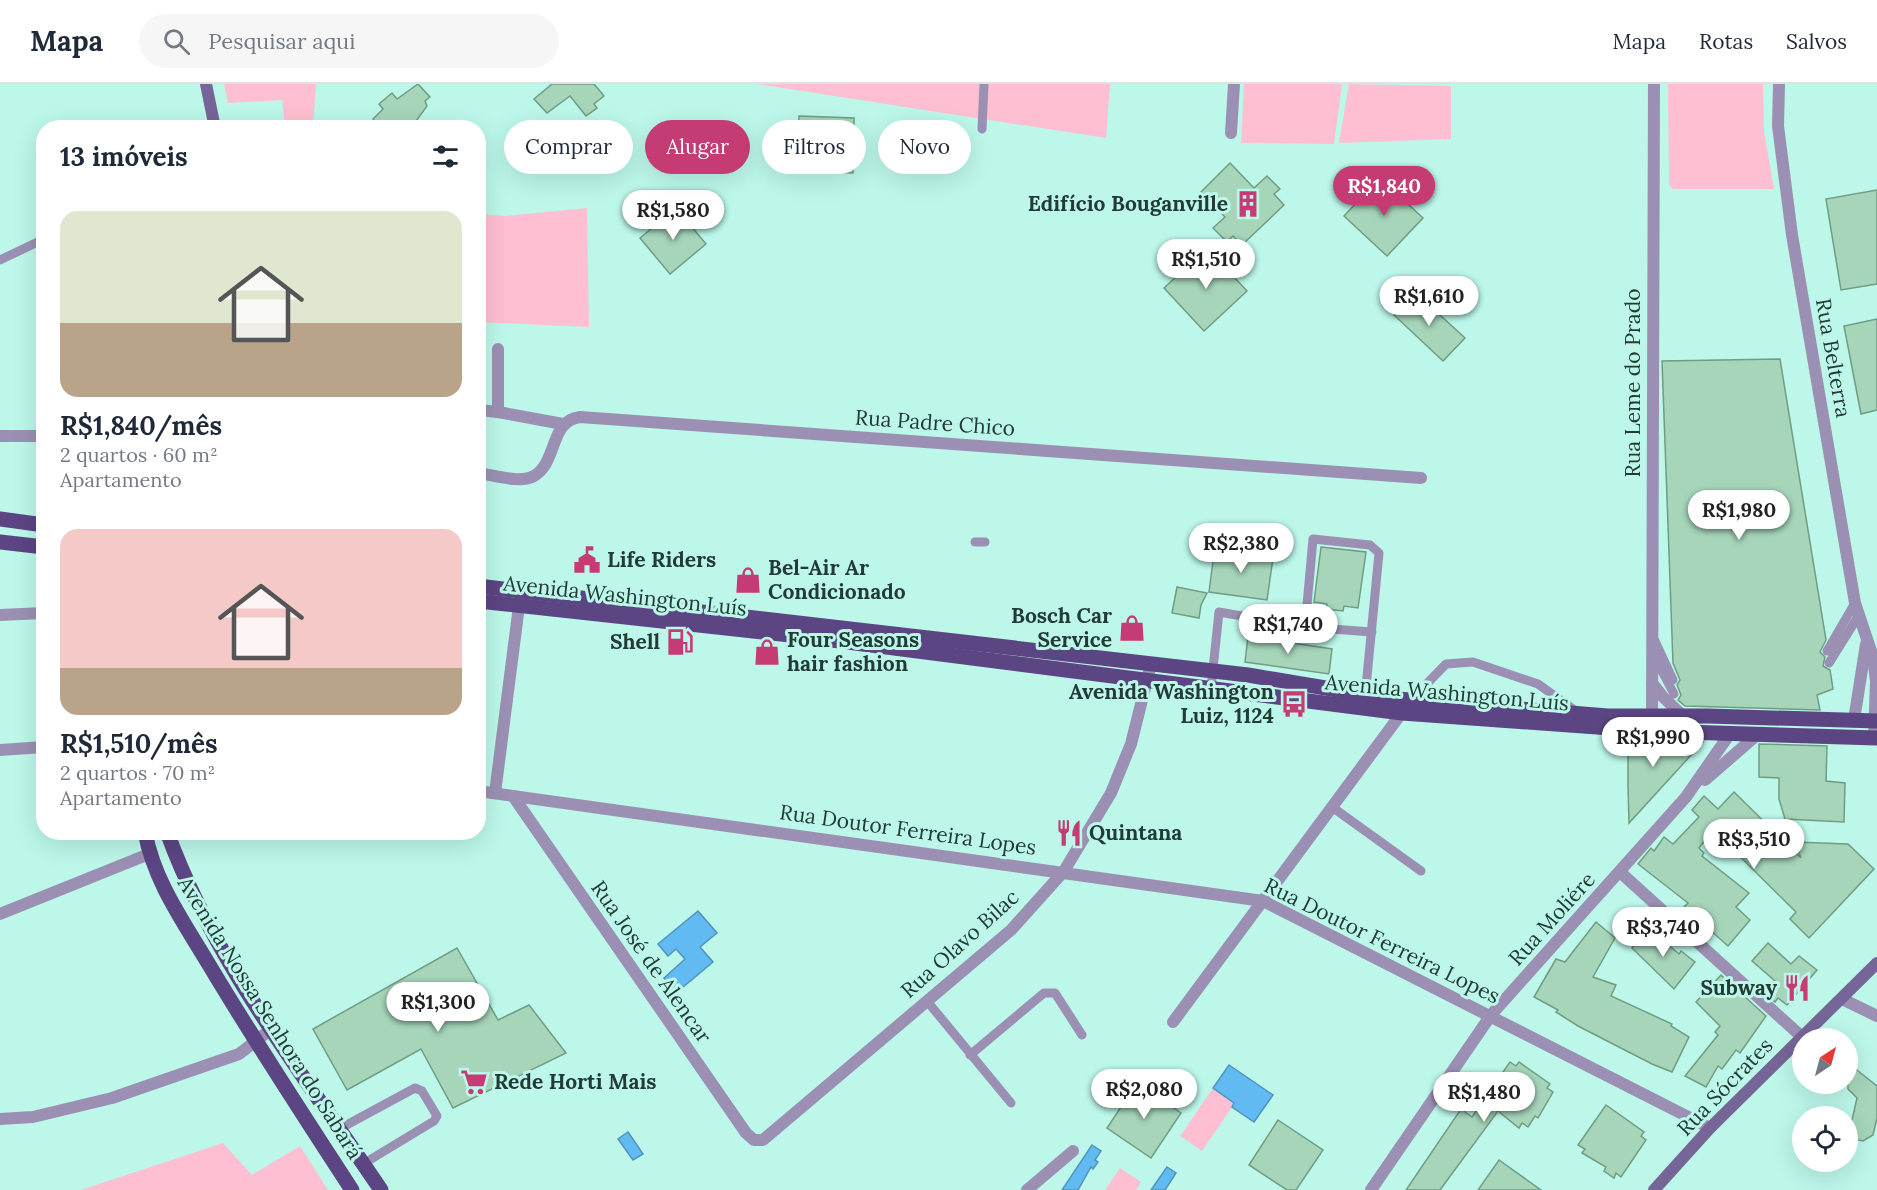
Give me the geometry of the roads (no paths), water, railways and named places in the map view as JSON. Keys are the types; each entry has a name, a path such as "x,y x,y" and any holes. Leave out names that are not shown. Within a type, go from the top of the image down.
{"main road":[{"path":"0,519 36,524"},
{"path":"0,542 36,546"},
{"name":"Avenida Washington Luís","path":"486,588 520,599 808,637 1149,673 1212,672 1365,702 1402,713 1652,724 1683,716 1876,721"},
{"name":"Avenida Washington Luís","path":"486,601 520,599"},
{"name":"Avenida Washington Luís","path":"1149,673 1211,688 1365,702 1411,700 1579,713 1652,724 1731,732 1875,738"},
{"name":"Avenida Nossa Senhora do Sabará","path":"146,840 149,854 165,890 255,1042 352,1190"},
{"name":"Avenida Nossa Senhora do Sabará","path":"170,840 184,879 270,1030 381,1190"}],"street":[{"path":"206,84 213,120"},
{"path":"1231,133 1234,84"},
{"name":"Rua Leme do Prado","path":"1652,724 1654,84"},
{"name":"Rua Belterra","path":"1779,84 1778,126 1792,235 1857,609 1873,657 1876,681 1875,738"},
{"path":"498,349 498,412"},
{"path":"486,411 563,424 543,465 534,476 520,479 486,473"},
{"name":"Rua Padre Chico","path":"563,424 570,418 580,417 1421,478"},
{"path":"0,436 36,436"},
{"path":"495,793 520,599"},
{"path":"0,615 36,613"},
{"name":"Rua Belterra","path":"1854,720 1866,637"},
{"name":"Rua Olavo Bilac","path":"763,1140 1011,930 1064,871 1111,793 1131,744 1149,673"},
{"path":"1652,683 1683,716"},
{"path":"1173,1022 1411,700"},
{"name":"Rua Moliére","path":"1371,1190 1491,1015 1686,796 1731,732"},
{"name":"Rua Moliére","path":"1686,796 1758,734"},
{"path":"0,750 36,748"},
{"name":"Rua Doutor Ferreira Lopes","path":"486,792 1064,871 1263,901 1710,1128"},
{"name":"Rua José de Alencar","path":"513,796 746,1133 754,1140 763,1140"},
{"path":"0,914 149,854"},
{"path":"1620,872 1792,1028"},
{"name":"Rua Sócrates","path":"1811,1028 1877,963"},
{"path":"1842,999 1877,1016"},
{"path":"0,1119 33,1117 112,1098 239,1054 270,1030"},
{"name":"Rua Sócrates","path":"1654,1190 1710,1128 1792,1047"},
{"path":"1027,1190 1073,1151"}],"lane":[{"path":"982,129 984,84"},
{"path":"0,260 36,243"},
{"path":"1305,627 1312,539 1370,545 1379,553 1365,702"},
{"path":"1827,651 1857,609"},
{"path":"1829,663 1857,609"},
{"path":"1211,688 1219,612 1305,627 1372,632"},
{"path":"1652,634 1673,680"},
{"path":"1652,652 1674,694"},
{"path":"1411,700 1446,664 1473,662 1538,684 1579,713"},
{"path":"1332,807 1421,871"},
{"path":"970,1055 1044,993 1055,993 1082,1035"},
{"path":"927,1001 1011,1103"},
{"path":"339,1129 415,1088 422,1091 436,1116 434,1121 363,1164"}],"water":[{"path":"698,911 717,933 700,947 713,962 676,993 664,978 685,959 676,949 668,956 658,944"},
{"path":"1229,1065 1273,1095 1254,1122 1232,1107 1234,1103 1213,1088"},
{"path":"628,1132 643,1154 633,1160 618,1139"},
{"path":"1092,1145 1101,1151 1095,1160 1098,1162 1093,1169 1091,1167 1078,1190 1062,1190"},
{"path":"1167,1167 1176,1173 1165,1190 1151,1190"}],"place":[{"name":"Edifício Bouganville","path":"1248,204"},
{"name":"Life Riders","path":"587,560"},
{"name":"Bel-Air Ar Condicionado","path":"748,580"},
{"name":"Bosch Car Service","path":"1132,628"},
{"name":"Shell","path":"680,642"},
{"name":"Four Seasons hair fashion","path":"767,652"},
{"name":"Avenida Washington Luiz, 1124","path":"1294,704"},
{"name":"Quintana","path":"1069,833"},
{"name":"Subway","path":"1797,988"},
{"name":"Rede Horti Mais","path":"474,1082"}]}
